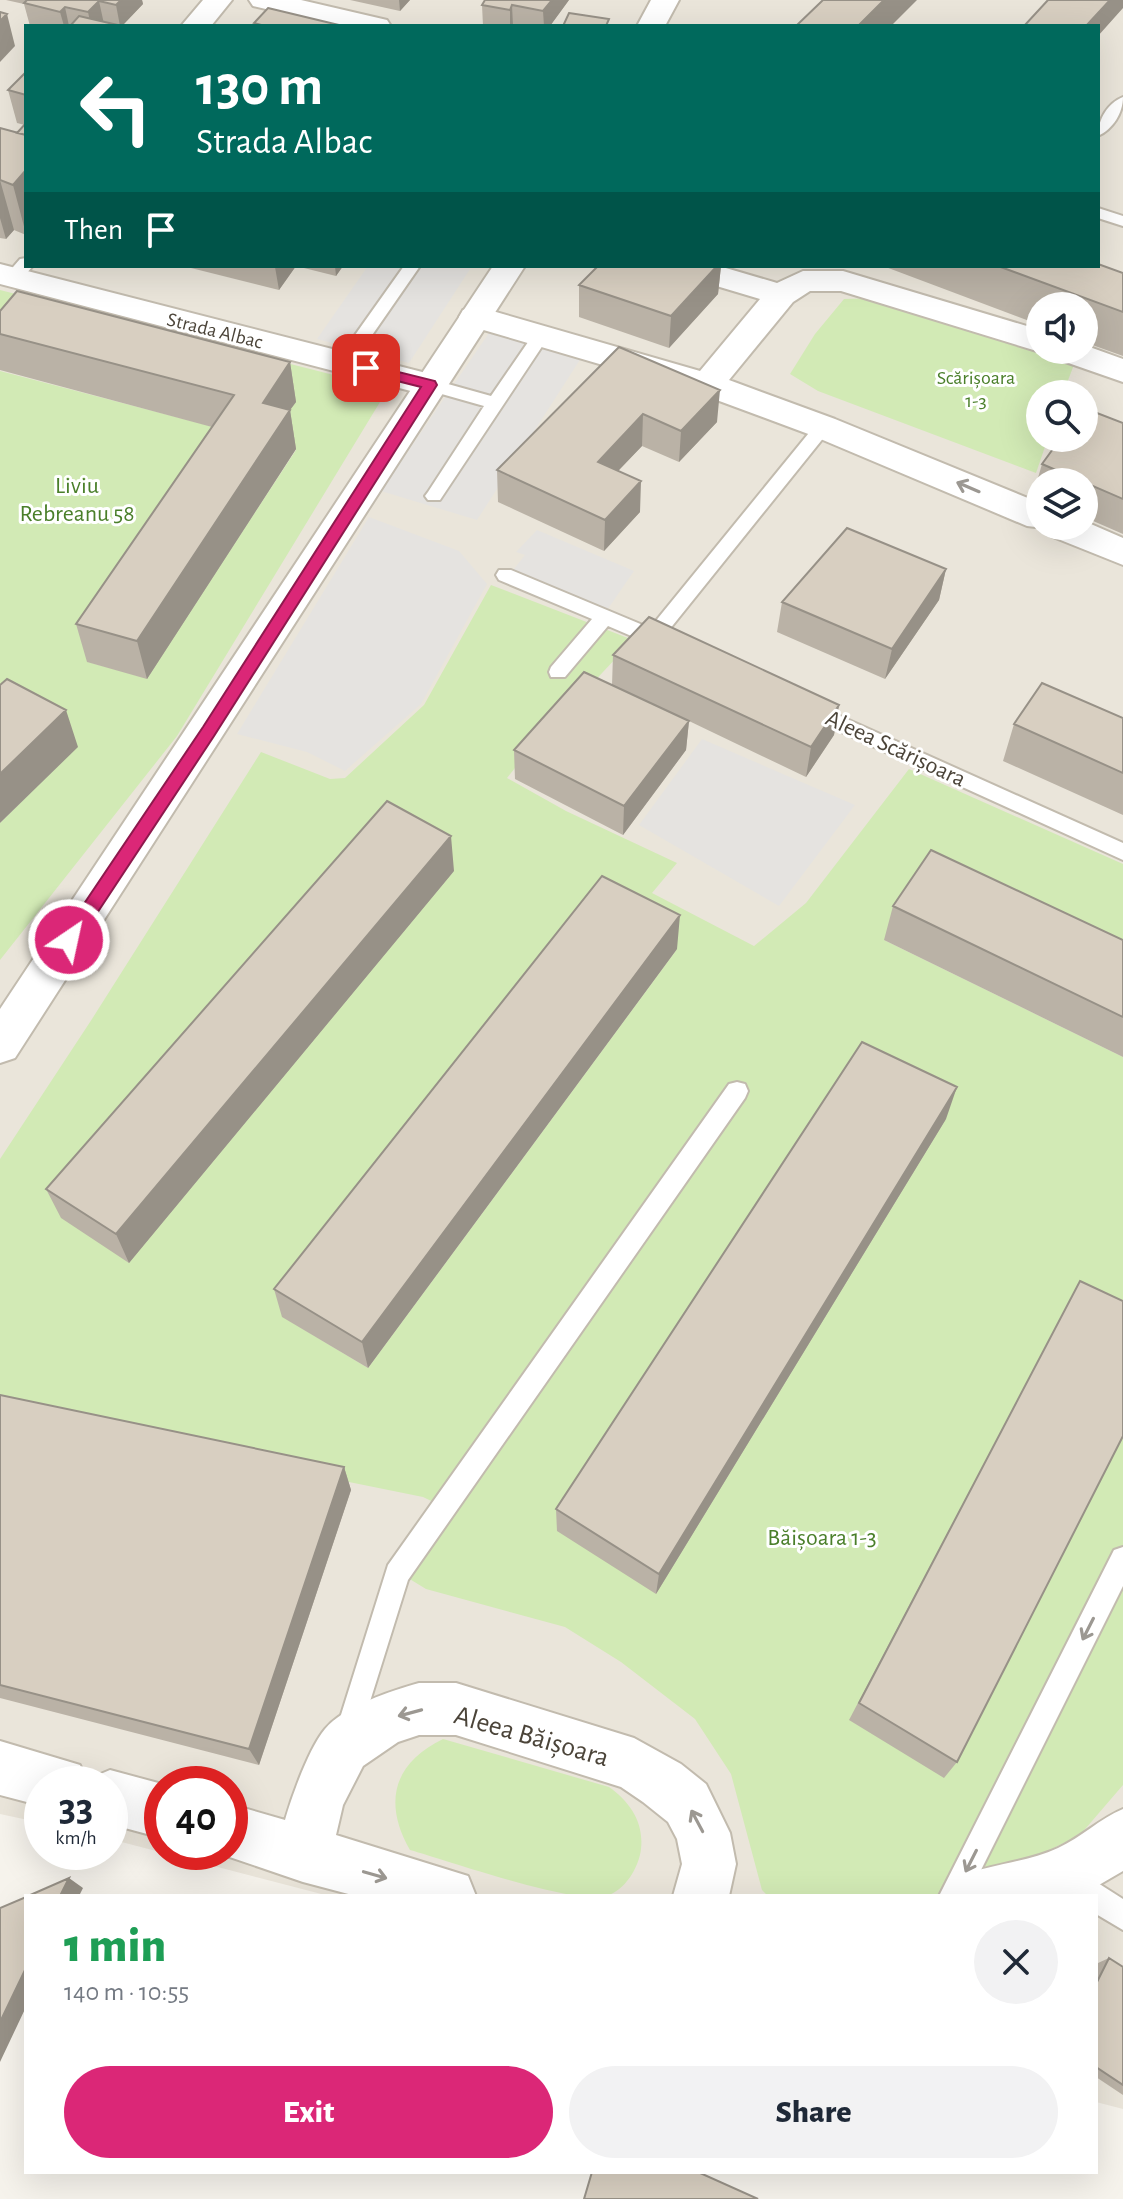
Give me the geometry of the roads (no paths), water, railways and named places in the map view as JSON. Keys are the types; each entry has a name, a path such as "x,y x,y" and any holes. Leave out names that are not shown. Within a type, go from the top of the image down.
{"street":[{"path":"197,24 218,0"},
{"path":"263,0 368,24"},
{"path":"652,24 665,0"},
{"path":"0,1045 508,268"},
{"path":"691,268 781,295"},
{"name":"Strada Albac","path":"13,272 430,385"},
{"path":"707,384 781,295 803,281 843,281 1026,337"},
{"path":"475,317 707,384 823,427 1026,511"},
{"path":"1098,362 1123,371"},
{"path":"1094,540 1123,552"},
{"name":"Aleea Băișoara","path":"303,1855 318,1799 344,1747 384,1720 419,1709 456,1709 634,1765 687,1803 703,1833 709,1864 702,1894"},
{"path":"0,1768 24,1774"},
{"path":"1010,1894 1085,1889 1099,1856 1123,1836"},
{"path":"248,1837 441,1894"}],"lane":[{"path":"1100,129 1123,101"},
{"path":"1100,214 1123,221"},
{"path":"344,363 411,268"},
{"path":"434,496 541,336"},
{"path":"430,385 495,403"},
{"path":"653,637 823,427"},
{"path":"505,575 681,650"},
{"path":"558,672 605,616"},
{"name":"Aleea Scărișoara","path":"792,701 1123,852"},
{"path":"344,1747 397,1574 737,1091"},
{"path":"954,1894 1123,1559"},
{"path":"1098,1898 1123,1916"}],"park label":[{"name":"Scărișoara 1-3","path":"976,388"},
{"name":"Liviu Rebreanu 58","path":"77,499"},
{"name":"Băișoara 1-3","path":"822,1537"}]}
